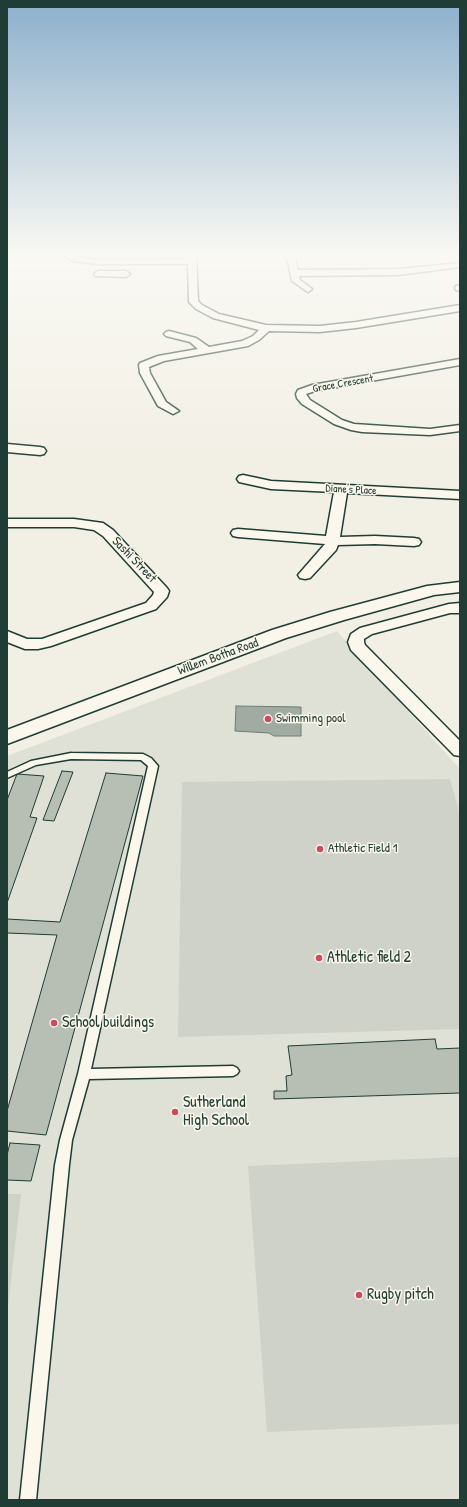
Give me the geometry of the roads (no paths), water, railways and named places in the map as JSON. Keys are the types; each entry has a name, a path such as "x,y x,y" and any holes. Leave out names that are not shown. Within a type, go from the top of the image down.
{"street":[{"path":"246,323 266,328 320,329 362,323"},
{"path":"174,410 162,404 145,373 144,365 162,358 245,344 256,338 266,328"},
{"path":"169,334 185,336 194,340 206,350"},
{"name":"Grace Crescent","path":"460,362 312,388 302,392 301,394 302,398 306,402 338,422 351,427 430,432 460,428"},
{"path":"7,448 40,451"},
{"name":"Diane's Place","path":"244,479 271,485 341,490 460,495"},
{"path":"305,575 332,544 341,490"},
{"name":"Sashi Street","path":"7,523 74,523 98,526 108,533 162,591 160,597 151,606 45,643 25,644 7,636"},
{"path":"238,533 332,544 375,540 414,542"},
{"name":"Willem Botha Road","path":"7,738 278,634 337,616 433,590 460,580"},
{"name":"Willem Botha Road","path":"433,590 460,587"},
{"path":"460,608 449,609 366,631 357,638 356,642 358,647 460,751"}],"lane":[{"path":"7,775 34,763 71,756 143,757 153,766 84,1074 66,1140 58,1191 28,1500"},
{"path":"84,1074 233,1071"}],"place":[{"name":"Swimming pool","path":"268,719"},
{"name":"Athletic Field 1","path":"320,849"},
{"name":"Athletic field 2","path":"319,958"},
{"name":"School buildings","path":"54,1023"},
{"name":"Sutherland High School","path":"175,1112"},
{"name":"Rugby pitch","path":"359,1295"}]}
